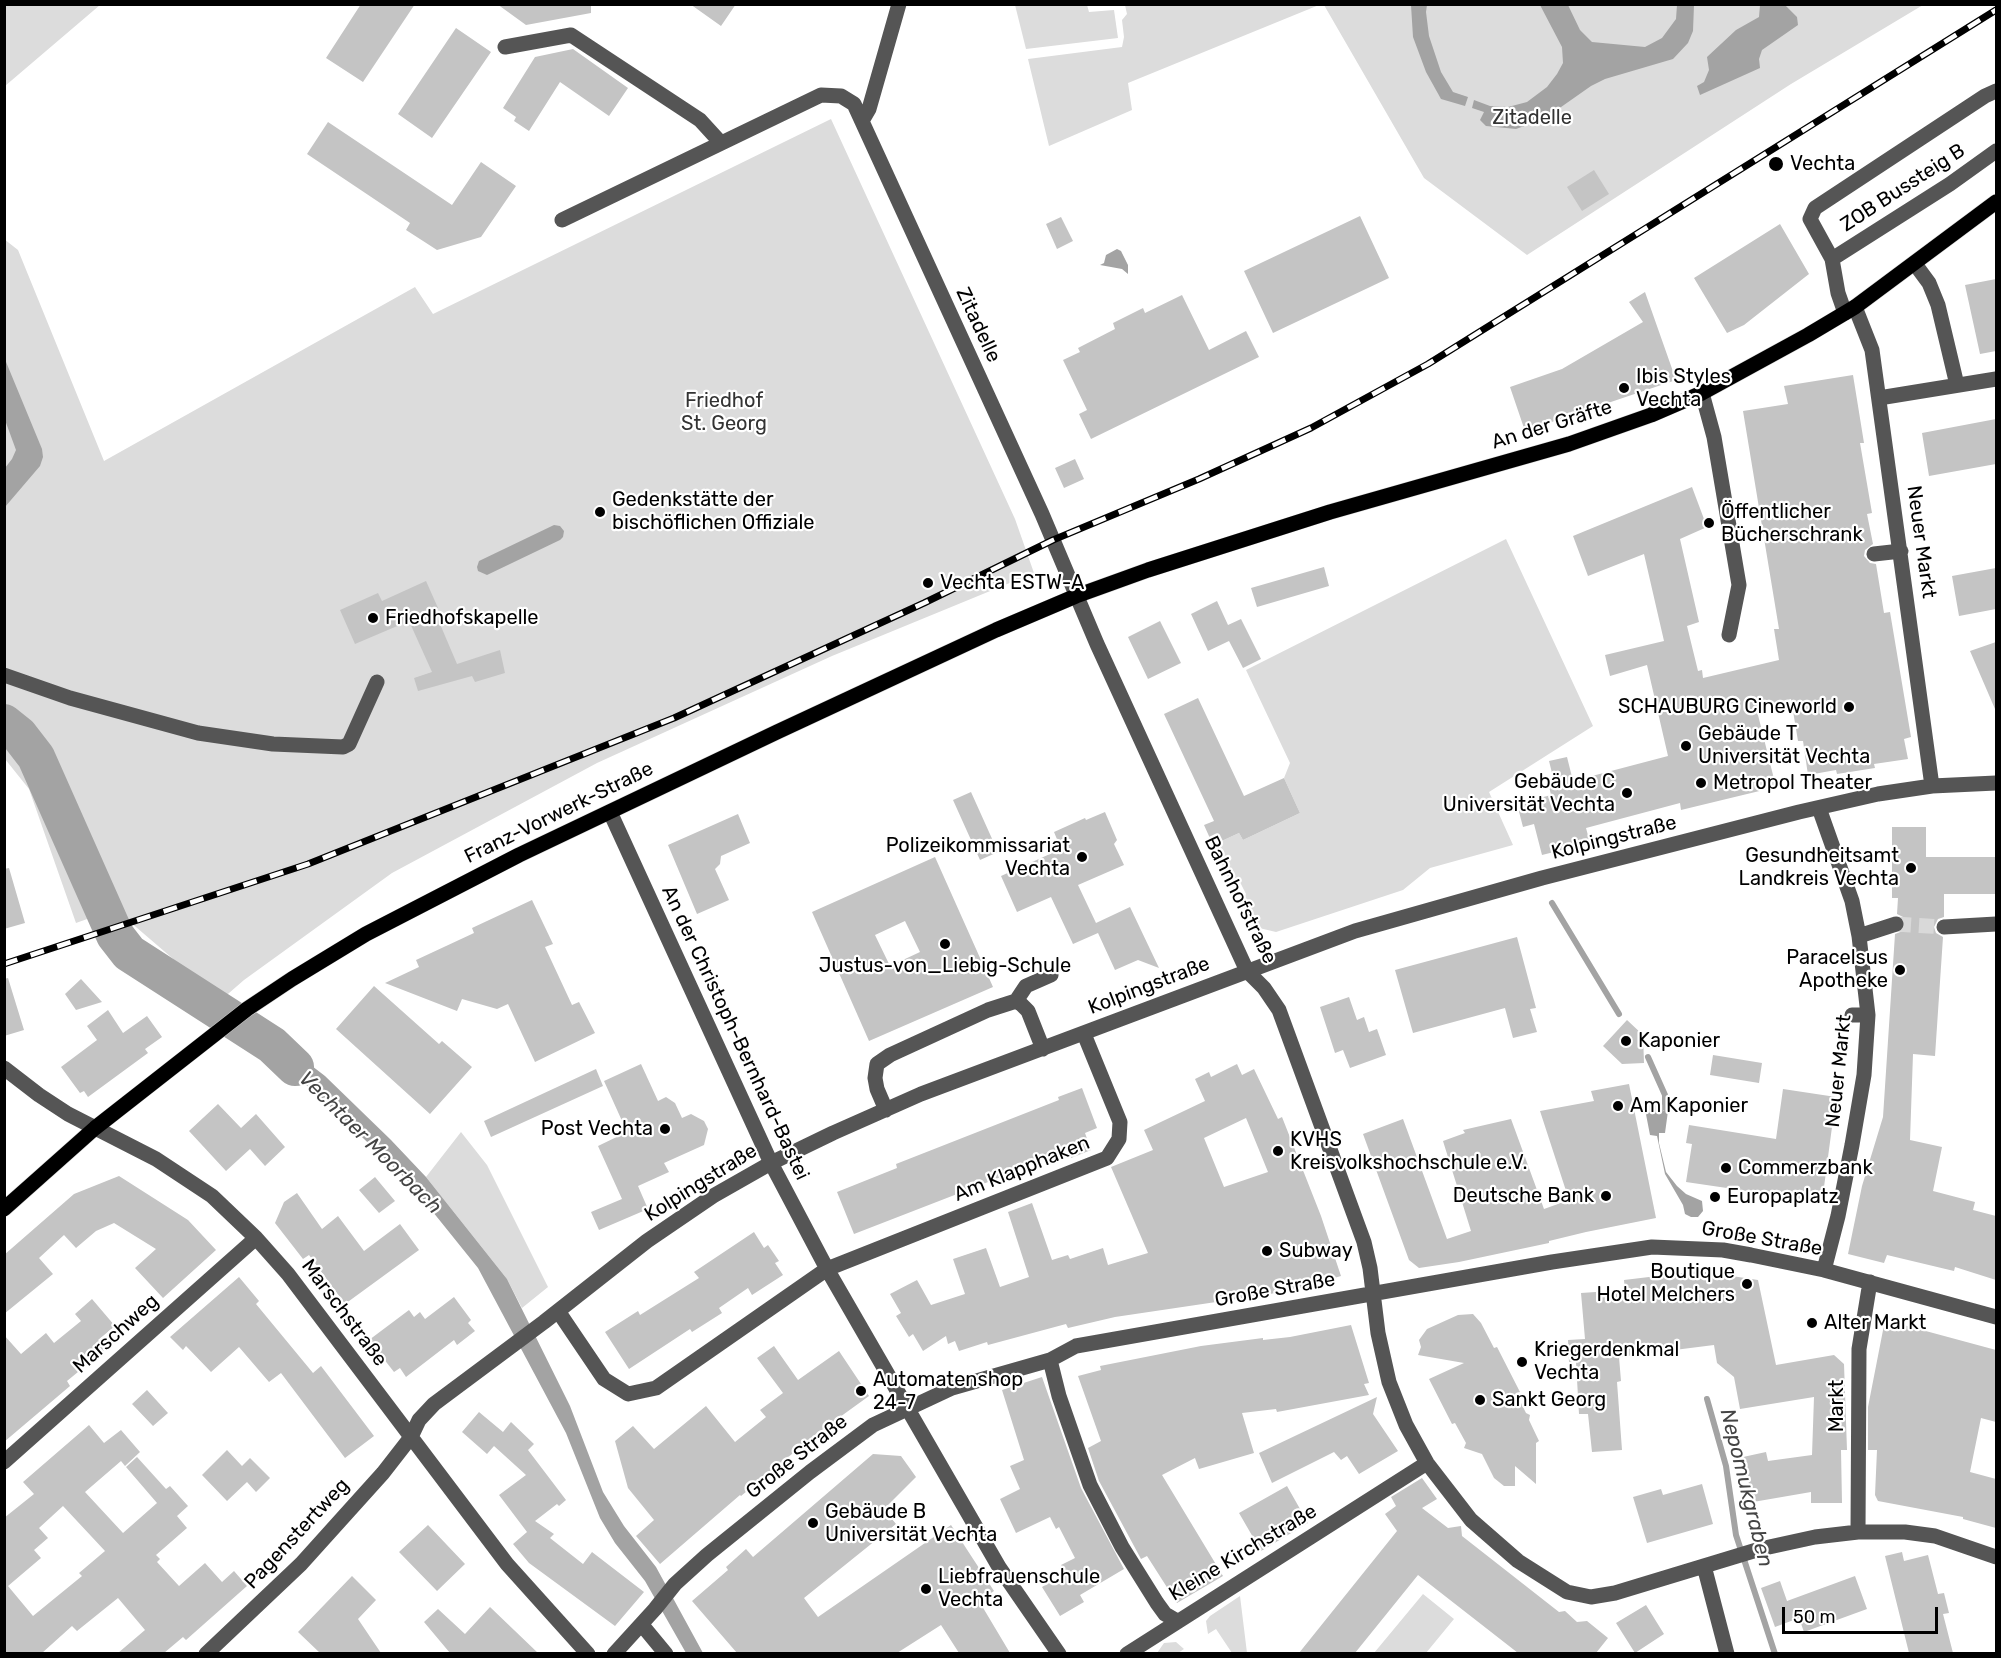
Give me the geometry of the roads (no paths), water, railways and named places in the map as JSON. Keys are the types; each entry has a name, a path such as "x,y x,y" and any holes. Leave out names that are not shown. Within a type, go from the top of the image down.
{"main road":[{"name":"An der Gräfte","path":"1076,596 1148,570 1330,512 1569,444 1652,415 1702,393 1808,336 1850,310 1996,202"},
{"name":"Franz-Vorwerk-Straße","path":"4,1209 96,1128 212,1035 292,979 375,929 519,855 777,732 1076,596"}],"street":[{"path":"862,121 869,109 898,4"},
{"path":"505,47 571,35 700,120 721,143 562,220"},
{"name":"Neuer Markt","path":"1932,786 1872,350 1838,293 1832,259 1810,219 1815,208 1996,91"},
{"name":"Zitadelle","path":"721,143 821,95 841,96 854,104 1037,503 1076,596"},
{"name":"ZOB Bussteig B","path":"1832,259 1950,184 1996,151"},
{"path":"1915,264 1929,284 1938,305 1957,386"},
{"path":"1879,398 1996,379"},
{"path":"1702,393 1714,437 1739,585 1729,635"},
{"path":"1874,554 1901,550"},
{"name":"Bahnhofstraße","path":"1076,596 1247,971 1264,988 1279,1010 1364,1242 1374,1294 1378,1333 1389,1382 1406,1425 1427,1463 1471,1520 1518,1561 1567,1592 1591,1597 1615,1593 1760,1549 1815,1537 1858,1532 1905,1532 1935,1536 1996,1557"},
{"path":"4,675 70,698 198,734 273,744 342,747 349,744 377,682"},
{"name":"Kolpingstraße","path":"411,1437 419,1420 434,1404 648,1241 713,1196 771,1163 921,1094 1355,932 1542,878 1649,859 1819,808 1878,794 1932,786 1996,783"},
{"name":"Neuer Markt","path":"1819,808 1852,902 1859,936 1868,1015 1864,1075 1856,1122 1840,1209 1824,1270"},
{"name":"An der Christoph-Bernhard-Bastei","path":"610,812 721,1058 771,1163 827,1269"},
{"path":"1859,936 1896,924"},
{"path":"1944,927 1996,924"},
{"path":"886,1110 877,1089 875,1078 877,1064 890,1055 988,1010 1016,1001 1026,986 1051,975"},
{"path":"1016,1001 1028,1011 1043,1049"},
{"path":"1852,1015 1868,1015"},
{"name":"Am Klapphaken","path":"558,1311 604,1379 628,1394 656,1388 827,1269 1107,1158 1119,1139 1120,1122 1084,1034"},
{"name":"Marschstraße","path":"4,1068 39,1095 156,1159 212,1196 256,1238 288,1274 507,1564 588,1653"},
{"name":"Marschweg","path":"4,1462 256,1238"},
{"name":"Große Straße","path":"614,1653 642,1625 675,1584 707,1555 873,1425 952,1388 1050,1360 1076,1346 1552,1262 1652,1247 1723,1250 1824,1270 1996,1317"},
{"path":"827,1269 999,1567 1059,1653"},
{"name":"Markt","path":"1858,1532 1859,1349 1870,1282"},
{"name":"Kleine Kirchstraße","path":"1050,1360 1059,1396 1090,1485 1122,1547 1157,1603 1165,1614 1177,1621 1427,1463"},
{"name":"Pagenstertweg","path":"206,1653 301,1564 383,1473 411,1437"},
{"path":"1704,1566 1727,1653"},
{"path":"1127,1653 1177,1621"},
{"path":"642,1625 666,1653"}],"water":[{"path":"1411,5 1427,5 1429,36 1441,72 1453,92 1468,97 1465,106 1441,99 1426,72 1413,37"},
{"path":"1540,5 1568,5 1580,30 1592,42 1645,47 1662,38 1676,19 1677,5 1694,5 1693,31 1688,43 1673,59 1605,79 1591,86 1544,119 1516,129 1486,126 1480,120 1484,112 1472,108 1474,100 1490,106 1508,107 1527,102 1547,87 1563,63 1562,47"},
{"path":"1760,5 1785,5 1797,17 1798,25 1762,50 1759,59 1760,68 1700,95 1697,86 1704,82 1709,70 1707,57 1736,30 1759,17"},
{"path":"1117,249 1121,251 1128,265 1128,274 1122,269 1100,265 1104,263 1106,255"},
{"path":"4,357 42,449 43,457 40,466 5,507 5,468 16,450 5,420"},
{"path":"554,525 560,526 564,531 560,540 487,575 478,571 479,561"},
{"path":"265,1030 325,1076 391,1140 426,1177 507,1279 570,1406 603,1492 624,1526 656,1567 703,1653 686,1653 645,1581 615,1543 600,1518 566,1433 478,1268 408,1181 318,1095 251,1039"},
{"path":"1644,1104 1663,1106 1663,1111 1668,1111 1665,1133 1659,1133 1666,1172 1686,1194 1702,1201 1703,1211 1698,1217 1685,1214 1683,1205 1665,1174 1657,1136 1650,1135"}],"waterway":[{"name":"Vechtaer Moorbach","path":"4,723 19,735 36,757 115,935 129,953 272,1045 295,1067"},
{"path":"1552,903 1619,1014"},
{"name":"Nepomukgraben","path":"1648,1057 1665,1095 1665,1108"},
{"name":"Nepomukgraben","path":"1707,1399 1726,1466 1736,1535 1775,1654"}],"tunnel":[{"path":"1896,924 1944,927"}],"railway":[{"path":"4,964 308,864 674,718 924,603 1053,540 1199,479 1311,428 1428,364 1996,10"}],"place":[{"name":"Vechta","path":"1776,164"},
{"name":"Ibis Styles Vechta","path":"1624,388"},
{"name":"Gedenkstätte der bischöflichen Offiziale","path":"600,512"},
{"name":"Öffentlicher Bücherschrank","path":"1709,523"},
{"name":"Vechta ESTW-A","path":"928,583"},
{"name":"Friedhofskapelle","path":"373,618"},
{"name":"SCHAUBURG Cineworld","path":"1849,707"},
{"name":"Gebäude T Universität Vechta","path":"1686,746"},
{"name":"Metropol Theater","path":"1701,783"},
{"name":"Gebäude C Universität Vechta","path":"1627,793"},
{"name":"Polizeikommissariat Vechta","path":"1082,857"},
{"name":"Gesundheitsamt Landkreis Vechta","path":"1911,868"},
{"name":"Justus-von_Liebig-Schule","path":"945,944"},
{"name":"Paracelsus Apotheke","path":"1900,970"},
{"name":"Kaponier","path":"1626,1041"},
{"name":"Am Kaponier","path":"1618,1106"},
{"name":"Post Vechta","path":"665,1129"},
{"name":"KVHS Kreisvolkshochschule e.V.","path":"1278,1151"},
{"name":"Commerzbank","path":"1726,1168"},
{"name":"Deutsche Bank","path":"1606,1196"},
{"name":"Europaplatz","path":"1715,1197"},
{"name":"Subway","path":"1267,1251"},
{"name":"Boutique Hotel Melchers","path":"1747,1284"},
{"name":"Alter Markt","path":"1812,1323"},
{"name":"Kriegerdenkmal Vechta","path":"1522,1362"},
{"name":"Automatenshop 24-7","path":"861,1391"},
{"name":"Sankt Georg","path":"1480,1400"},
{"name":"Gebäude B Universität Vechta","path":"813,1523"},
{"name":"Liebfrauenschule Vechta","path":"926,1589"}],"park label":[{"name":"Friedhof St. Georg","path":"724,412"}]}
